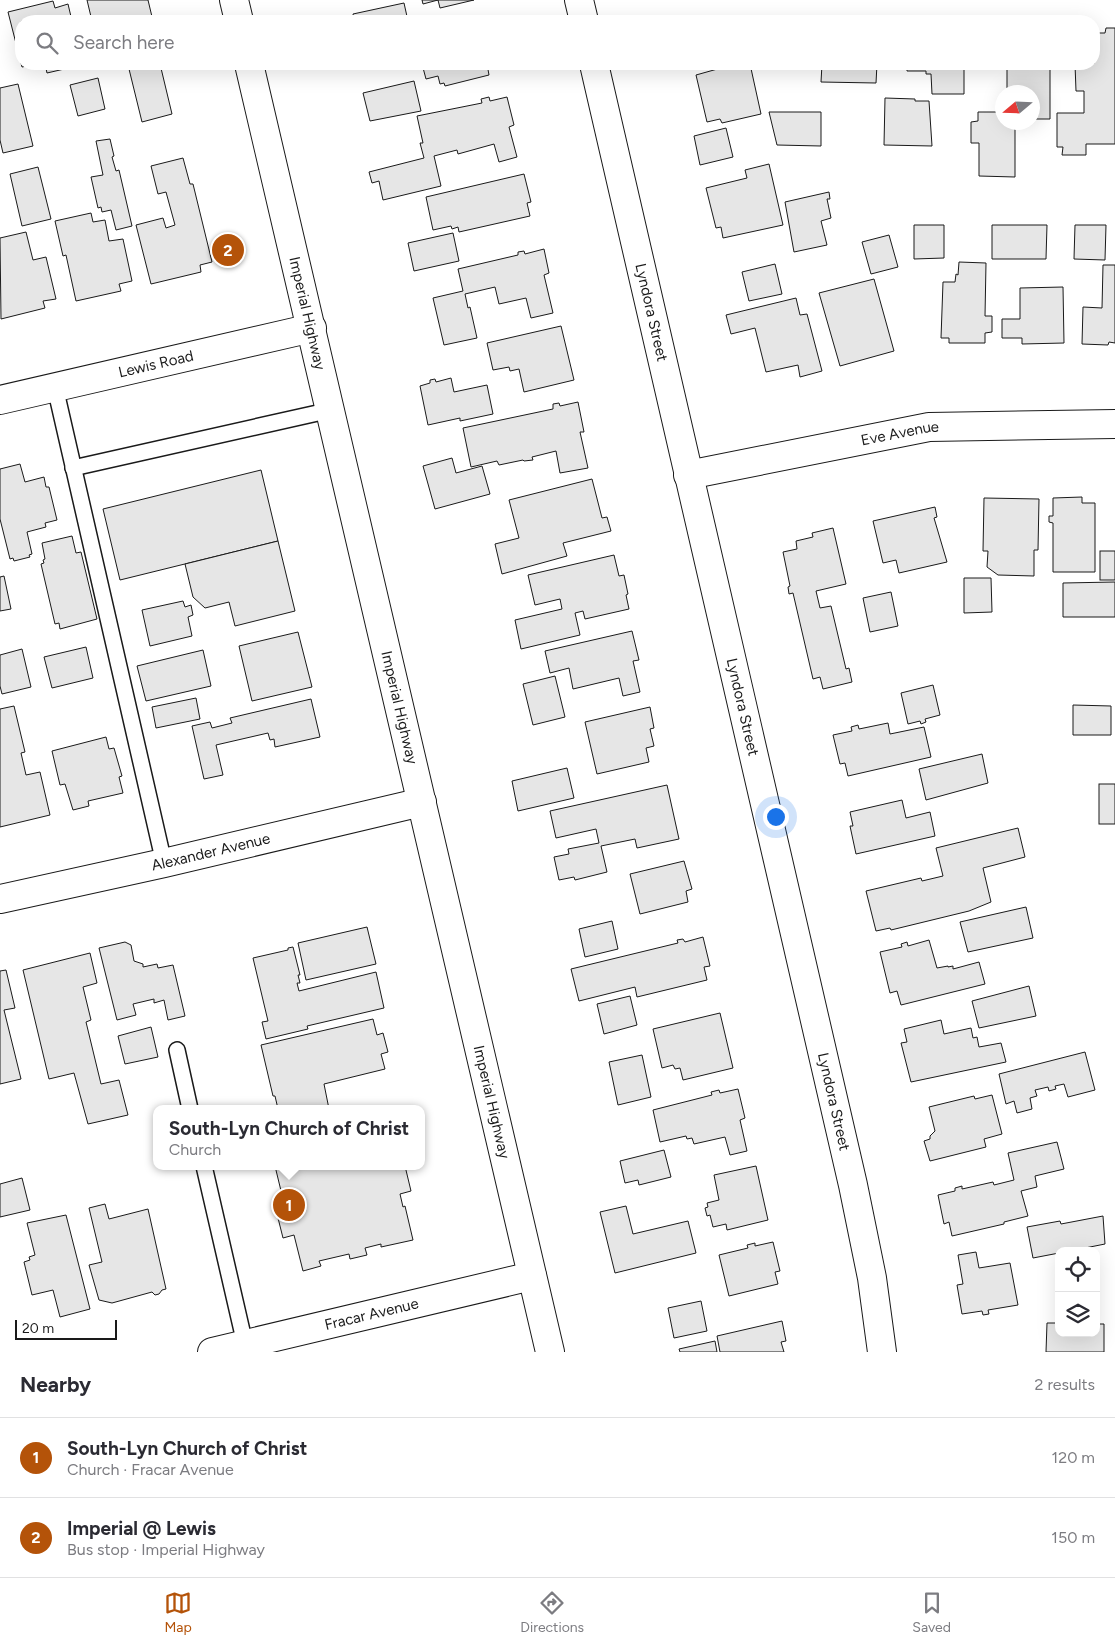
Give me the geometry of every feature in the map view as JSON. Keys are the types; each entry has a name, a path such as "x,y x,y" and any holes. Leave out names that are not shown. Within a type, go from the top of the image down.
{"street":[{"path":"234,0 238,15"},
{"path":"579,0 583,15"},
{"name":"Imperial Highway","path":"251,70 550,1352"},
{"name":"Lyndora Street","path":"595,70 853,1185 872,1278 882,1352"},
{"name":"Lewis Road","path":"0,400 312,328"},
{"name":"Eve Avenue","path":"688,475 929,427 1115,424"},
{"name":"Alexander Avenue","path":"0,899 164,863 422,802"},
{"name":"Fracar Avenue","path":"212,1352 244,1344 276,1344 532,1276"}],"lane":[{"path":"55,387 164,863"},
{"path":"73,468 331,410"},
{"path":"177,1050 189,1105"},
{"path":"205,1170 244,1344"}],"building":[{"path":"87,0 148,0 152,15 91,15"},
{"path":"422,0 438,0 423,4"},
{"path":"438,0 474,0 440,8"},
{"path":"53,1 55,8 68,4 71,15 15,15 15,39 8,12"},
{"path":"404,3 407,15 353,15"},
{"path":"1106,28 1115,28 1115,144 1086,144 1086,155 1062,155 1063,147 1057,147 1057,113 1084,113 1084,91 1076,91 1075,70 1100,70 1100,33 1105,33"},
{"path":"46,70 60,70 47,73"},
{"path":"129,70 161,70 172,114 142,122"},
{"path":"424,70 488,70 489,75 445,86 444,83 440,84 438,76 426,79"},
{"path":"714,70 751,70 761,114 722,123 720,119 707,122 696,75"},
{"path":"822,70 877,70 876,83 821,82"},
{"path":"964,70 964,94 932,94 931,74 926,74 926,71 907,71"},
{"path":"1007,70 1050,70 1050,119 1040,119 1040,85 1007,85"},
{"path":"98,78 105,109 78,116 70,85"},
{"path":"414,81 421,111 370,121 363,93"},
{"path":"18,84 33,146 3,153 0,140 0,88"},
{"path":"489,97 490,101 507,97 514,125 509,127 517,157 499,162 494,144 458,154 457,150 434,156 441,186 383,200 379,181 372,183 369,172 424,158 417,116 482,103 481,99"},
{"path":"885,98 929,101 932,146 884,145"},
{"path":"769,112 821,112 821,146 777,145"},
{"path":"978,112 995,112 995,130 1015,130 1015,177 979,176 979,143 971,143 971,122 978,121"},
{"path":"726,128 733,157 700,165 694,136"},
{"path":"110,139 114,156 112,157 116,171 119,170 132,226 116,230 111,210 102,212 101,207 98,208 91,177 103,175 96,141"},
{"path":"183,158 190,184 193,184 212,262 200,265 201,272 151,284 136,225 163,218 166,228 175,225 166,192 158,194 151,166"},
{"path":"769,164 783,225 723,238 721,227 716,228 706,188 747,178 745,170"},
{"path":"38,167 51,219 22,226 10,174"},
{"path":"524,174 531,202 527,203 530,216 459,232 458,227 452,229 451,226 433,230 426,197"},
{"path":"829,192 830,199 827,199 831,218 821,221 827,245 794,252 785,202"},
{"path":"91,213 93,222 105,220 109,241 123,239 132,281 119,284 121,291 76,301 66,255 63,256 55,221"},
{"path":"914,225 944,225 944,258 914,259"},
{"path":"992,225 1047,225 1046,259 992,259"},
{"path":"1075,225 1106,225 1105,260 1074,259"},
{"path":"26,232 33,260 46,257 56,299 43,301 45,308 1,319 0,238"},
{"path":"453,233 459,261 414,271 408,243"},
{"path":"889,235 898,267 871,274 862,242"},
{"path":"544,249 549,273 544,275 553,313 531,318 526,298 499,304 495,287 465,294 477,338 444,345 433,298 463,291 458,269 518,255 518,252 524,251 525,254"},
{"path":"959,262 986,263 985,316 992,316 992,332 985,333 985,343 949,343 949,338 941,338 943,282 955,282 956,274 958,275"},
{"path":"775,264 782,294 749,301 742,272"},
{"path":"1103,265 1115,265 1115,343 1109,342 1108,345 1082,344 1083,307 1102,308"},
{"path":"874,279 894,351 840,366 819,293"},
{"path":"1063,287 1064,343 1022,344 1022,338 1002,338 1002,319 1020,319 1020,288"},
{"path":"796,298 800,315 807,314 822,371 800,377 798,365 766,372 755,328 731,334 726,315"},
{"path":"561,326 574,380 524,392 519,369 510,371 509,367 493,370 487,343"},
{"path":"451,378 454,392 487,385 493,414 460,421 460,418 428,425 420,386 430,383 430,380 435,379 436,382"},
{"path":"578,402 584,432 580,432 588,468 560,473 556,451 532,457 533,460 499,465 497,461 471,467 463,428 553,409 553,404 559,403 560,406"},
{"path":"452,458 456,473 482,466 490,494 435,509 423,466"},
{"path":"20,464 25,482 44,477 46,487 49,487 57,520 45,523 46,527 27,532 32,554 29,555 30,557 14,561 13,558 10,559 0,519 0,469"},
{"path":"261,470 278,541 120,580 103,509"},
{"path":"592,479 602,518 607,517 611,531 563,543 567,556 502,574 495,544 519,538 509,500"},
{"path":"1082,497 1082,503 1095,503 1095,572 1053,572 1053,523 1049,522 1049,516 1053,516 1053,498"},
{"path":"984,498 1039,499 1038,550 1034,550 1034,576 998,575 987,567 988,551 983,551"},
{"path":"935,507 937,517 934,518 947,562 899,573 896,560 883,563 873,521"},
{"path":"833,528 846,584 816,591 820,608 831,606 846,669 849,668 852,682 823,689 820,677 813,679 793,593 789,594 788,587 790,586 783,552 797,549 796,541 813,537 812,533"},
{"path":"72,536 76,553 81,552 97,619 60,629 59,623 55,624 41,564 44,563 43,560 45,559 42,543"},
{"path":"278,541 295,611 235,626 229,602 205,608 193,597 185,564"},
{"path":"1100,551 1115,551 1115,580 1100,580"},
{"path":"614,555 619,576 624,575 629,609 585,619 583,611 575,613 580,635 521,649 515,620 562,609 560,599 535,605 528,575"},
{"path":"4,576 11,609 0,611 0,577"},
{"path":"964,578 991,578 992,612 964,613"},
{"path":"1115,582 1115,617 1063,617 1063,583"},
{"path":"891,592 898,626 870,632 863,598"},
{"path":"183,601 185,607 191,605 193,615 188,617 192,636 150,646 142,610"},
{"path":"632,631 639,660 633,661 640,692 623,696 619,678 573,689 569,668 550,673 545,651"},
{"path":"298,632 312,687 252,701 239,646"},
{"path":"86,647 93,678 52,688 44,657"},
{"path":"22,649 31,687 2,694 0,686 0,655"},
{"path":"203,650 211,686 146,701 137,666"},
{"path":"555,676 565,717 533,725 523,684"},
{"path":"933,685 940,715 925,719 926,722 921,724 920,721 908,724 901,693"},
{"path":"196,698 200,719 156,728 152,707"},
{"path":"311,699 320,737 275,747 274,739 270,740 268,733 216,745 223,775 204,779 192,726 210,722 212,728 232,723 230,718"},
{"path":"1073,705 1111,706 1111,735 1073,735"},
{"path":"14,706 25,752 21,753 26,775 40,772 50,815 0,827 0,709"},
{"path":"650,707 654,728 650,729 654,746 646,748 649,762 597,774 585,722"},
{"path":"888,723 890,734 924,727 931,757 848,776 845,763 840,764 833,735 852,731 851,727 858,725 859,729"},
{"path":"106,737 109,749 114,748 122,776 119,777 123,793 88,801 89,806 73,810 65,784 60,785 52,751"},
{"path":"982,754 988,783 926,800 919,769"},
{"path":"567,768 574,798 518,811 512,781"},
{"path":"1099,784 1115,784 1115,824 1099,824"},
{"path":"667,785 679,839 637,848 635,839 601,846 607,872 575,880 574,877 559,880 554,857 569,854 568,849 599,843 596,829 556,838 550,811"},
{"path":"902,800 906,818 930,812 935,836 856,854 850,826 853,826 850,812"},
{"path":"1018,828 1025,857 983,868 991,902 969,911 891,930 890,928 876,931 866,891 921,878 922,881 943,876 936,848"},
{"path":"684,861 692,889 686,891 688,902 640,914 630,874"},
{"path":"1026,907 1033,938 968,952 960,922"},
{"path":"612,921 618,949 585,957 579,929"},
{"path":"367,927 376,964 306,980 298,943"},
{"path":"703,937 710,966 704,967 707,980 637,997 635,987 579,1001 571,969 678,943 677,940 683,939 685,942"},
{"path":"929,940 937,968 953,966 953,969 979,962 985,984 901,1005 897,991 890,993 880,952 902,947 901,944 907,942 908,946"},
{"path":"125,942 131,945 134,961 143,964 143,967 157,964 158,968 173,965 185,1016 168,1020 164,1000 154,1003 154,999 133,1004 136,1015 117,1020 99,948"},
{"path":"293,947 300,975 298,975 300,983 297,983 299,991 376,972 384,1008 307,1026 308,1029 266,1039 262,1022 268,1021 253,958 288,950 288,948"},
{"path":"90,953 97,983 83,987 91,1020 86,1022 101,1084 119,1080 128,1115 88,1124 74,1073 49,1079 23,970"},
{"path":"6,970 15,1008 4,1010 21,1079 0,1084 0,971"},
{"path":"1029,986 1036,1016 979,1028 972,1001"},
{"path":"630,996 637,1025 604,1034 597,1004"},
{"path":"720,1013 733,1068 683,1080 680,1068 675,1069 673,1065 662,1068 653,1029"},
{"path":"373,1019 377,1035 383,1033 388,1052 381,1054 385,1069 324,1084 328,1105 277,1105 275,1096 273,1096 261,1045"},
{"path":"941,1020 944,1034 971,1028 973,1038 977,1037 979,1047 1001,1043 1006,1062 911,1082 901,1043 907,1042 904,1029"},
{"path":"151,1027 158,1057 125,1064 118,1036"},
{"path":"1085,1052 1095,1090 1068,1097 1064,1084 1055,1086 1056,1089 1049,1091 1048,1087 1035,1090 1037,1096 1030,1098 1032,1109 1017,1113 1014,1101 1006,1104 999,1074"},
{"path":"642,1055 651,1097 618,1105 609,1062"},
{"path":"738,1089 745,1118 740,1120 747,1151 730,1155 725,1137 694,1144 692,1138 687,1139 686,1136 660,1142 653,1110 712,1095 711,1092 719,1090 720,1093"},
{"path":"992,1095 1002,1134 984,1139 986,1147 930,1161 924,1141 930,1139 930,1136 935,1131 929,1107 974,1096 975,1099"},
{"path":"1057,1142 1064,1169 1035,1176 1037,1187 1021,1191 1028,1216 1004,1222 1004,1224 952,1236 949,1222 944,1224 938,1195 955,1191 955,1188 962,1186 962,1189 993,1182 994,1185 1014,1180 1008,1153"},
{"path":"664,1150 671,1177 639,1185 638,1180 625,1183 620,1161"},
{"path":"756,1166 768,1220 727,1230 726,1224 713,1227 710,1215 707,1216 705,1208 708,1207 707,1203 719,1200 714,1175"},
{"path":"276,1170 406,1170 411,1191 400,1194 403,1207 405,1206 413,1240 381,1247 381,1244 365,1248 367,1255 350,1259 349,1254 319,1261 321,1266 303,1271 294,1235 283,1238 278,1218 285,1216 282,1207 288,1205 286,1195 282,1195"},
{"path":"22,1178 30,1210 0,1217 0,1184"},
{"path":"105,1204 109,1219 148,1209 166,1289 162,1290 159,1294 155,1295 152,1292 112,1303 99,1300 89,1265 102,1262 89,1208"},
{"path":"626,1206 633,1234 688,1221 696,1253 615,1273 600,1212"},
{"path":"66,1215 90,1309 60,1317 53,1290 32,1295 24,1262 30,1260 29,1257 35,1255 27,1223"},
{"path":"1103,1216 1105,1244 1090,1247 1055,1247 1055,1254 1033,1258 1027,1227 1060,1221 1061,1224"},
{"path":"773,1242 780,1271 775,1272 778,1284 729,1296 719,1255 748,1248 747,1245 755,1243 755,1246"},
{"path":"976,1252 979,1268 1010,1263 1018,1305 988,1310 989,1314 983,1315 982,1311 962,1314 957,1285 963,1284 958,1255"},
{"path":"701,1301 707,1331 674,1338 668,1308"},
{"path":"782,1321 786,1341 781,1342 784,1352 720,1352 717,1336"},
{"path":"1047,1323 1055,1323 1055,1337 1100,1337 1100,1324 1104,1324 1104,1352 1046,1352"},
{"path":"715,1341 717,1352 680,1352 679,1349"}],"place":[{"name":"Imperial @ Lewis","path":"228,250"},
{"name":"South-Lyn Church of Christ","path":"289,1205"}]}
